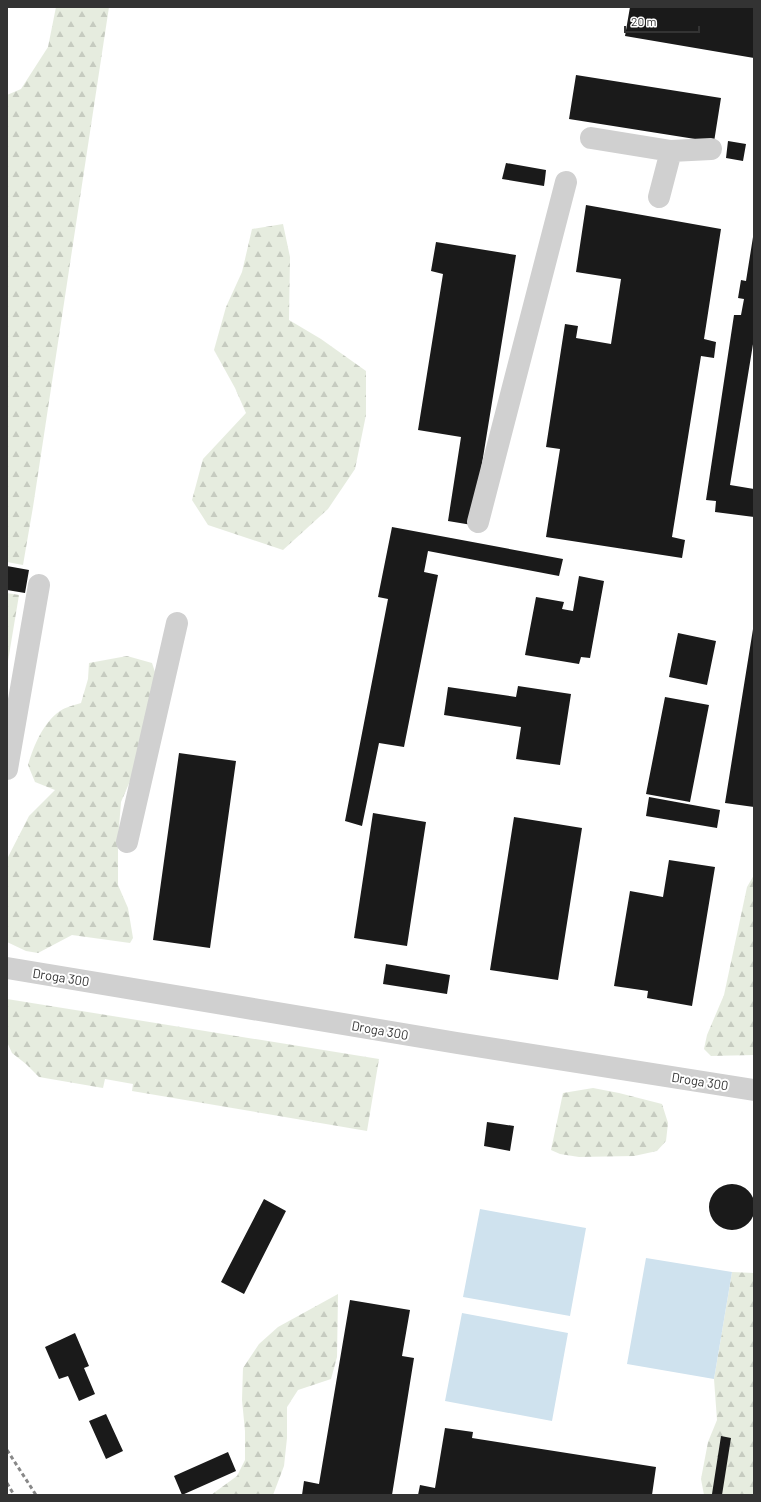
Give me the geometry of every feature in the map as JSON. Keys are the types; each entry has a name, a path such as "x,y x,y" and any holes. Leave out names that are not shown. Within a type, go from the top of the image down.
{"lane":[{"path":"592,138 671,151 711,149"},
{"path":"659,197 671,151"},
{"path":"478,522 566,182"},
{"path":"7,769 39,585"},
{"path":"127,842 177,623"},
{"name":"Droga 300","path":"7,968 457,1043 754,1090"}],"green space":[{"path":"56,7 109,7 23,565 7,562 7,95 21,89 48,47"},
{"path":"283,224 290,257 289,320 321,339 366,371 366,415 355,469 328,509 283,550 208,525 192,500 203,459 246,413 235,388 214,350 226,307 242,272 252,229"},
{"path":"7,593 19,595 7,667"},
{"path":"127,656 152,663 155,672 143,751 121,802 118,840 118,885 128,908 133,938 130,943 72,935 38,953 26,951 7,942 7,859 29,816 55,790 35,782 28,765 30,757 44,728 54,716 65,708 81,703 88,679 89,663"},
{"path":"754,875 754,1055 711,1056 704,1049 707,1035 724,995 747,887"},
{"path":"7,999 379,1059 367,1131 132,1091 133,1084 105,1079 103,1088 39,1077 12,1053 7,1042"},
{"path":"593,1088 662,1104 668,1123 666,1141 657,1151 634,1156 579,1157 560,1154 551,1150 563,1093"},
{"path":"732,1272 754,1273 754,1495 704,1495 701,1479 708,1442 717,1420 714,1379"},
{"path":"338,1294 337,1357 331,1379 298,1390 287,1407 287,1438 284,1466 273,1495 211,1495 237,1476 245,1460 245,1431 242,1400 243,1368 259,1344 278,1327"}],"water":[{"path":"480,1209 586,1228 570,1316 463,1297"},
{"path":"646,1258 732,1272 714,1379 627,1364"},
{"path":"462,1313 568,1333 552,1421 445,1401"}],"building":[{"path":"630,7 754,7 754,58 625,36"},
{"path":"576,75 721,98 714,142 569,119"},
{"path":"728,141 746,144 743,161 726,158"},
{"path":"506,163 546,170 544,186 502,179"},
{"path":"586,205 721,229 704,339 716,342 714,358 701,356 672,537 685,540 682,558 546,537 560,449 546,447 565,324 578,326 576,338 611,344 621,279 576,272"},
{"path":"753,237 754,338 730,485 754,489 754,517 715,512 716,501 706,500 734,315 741,315 744,299 738,298 741,280 746,281"},
{"path":"436,242 516,255 472,525 448,521 461,437 418,430 443,274 431,271"},
{"path":"392,527 563,559 559,576 428,551 424,572 438,575 404,747 379,743 362,826 345,821 388,599 378,597"},
{"path":"7,566 29,570 25,593 7,590"},
{"path":"579,576 604,581 590,658 581,657 579,664 525,655 536,597 564,602 562,609 573,611"},
{"path":"754,629 754,807 725,803"},
{"path":"678,633 716,641 707,685 669,677"},
{"path":"518,686 571,694 560,765 516,759 521,727 444,715 448,687 516,697"},
{"path":"665,697 709,705 690,802 646,794"},
{"path":"179,753 236,761 210,948 153,940"},
{"path":"649,797 720,810 717,828 646,816"},
{"path":"373,813 426,822 407,946 354,938"},
{"path":"514,817 582,828 558,980 490,970"},
{"path":"669,860 715,867 692,1006 647,998 648,991 614,986 630,891 663,897"},
{"path":"386,964 450,975 447,994 383,984"},
{"path":"487,1122 514,1126 510,1151 484,1146"},
{"path":"732,1184 745,1188 751,1194 755,1207 751,1220 745,1226 732,1230 719,1226 713,1220 709,1207 713,1194 719,1188"},
{"path":"264,1199 286,1211 244,1294 221,1282"},
{"path":"350,1300 410,1310 402,1356 414,1358 392,1495 302,1495 304,1481 319,1484"},
{"path":"75,1333 89,1366 84,1368 95,1394 79,1401 68,1376 59,1379 45,1347"},
{"path":"106,1414 123,1451 106,1459 89,1421"},
{"path":"445,1428 473,1432 472,1438 656,1467 652,1495 418,1495 420,1485 435,1488"},
{"path":"721,1436 731,1438 722,1495 712,1494"},
{"path":"228,1452 236,1471 182,1495 174,1476"}],"railway":[{"path":"7,1450 36,1495"},
{"path":"7,1483 14,1495"}]}
